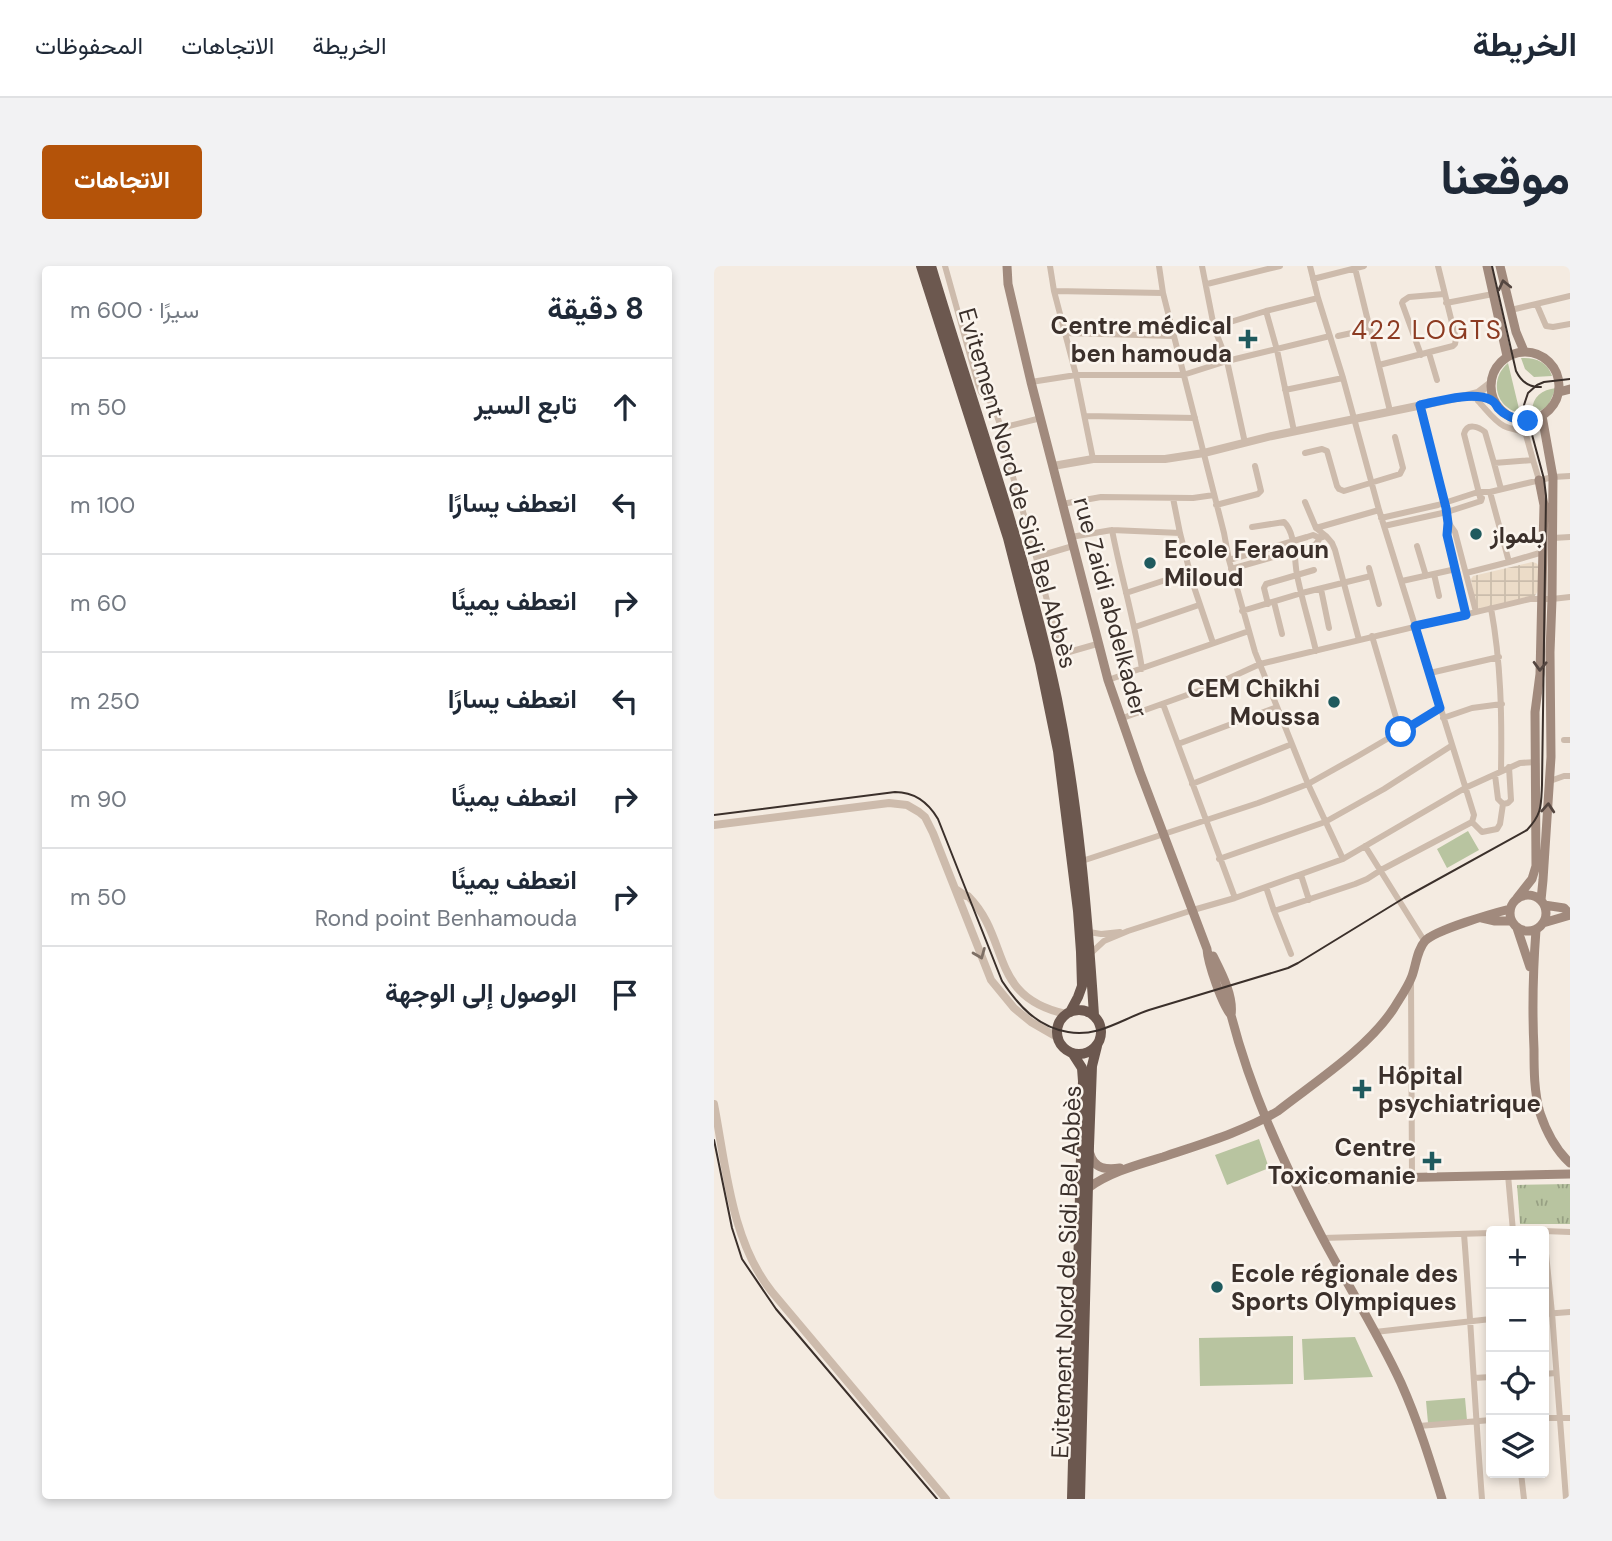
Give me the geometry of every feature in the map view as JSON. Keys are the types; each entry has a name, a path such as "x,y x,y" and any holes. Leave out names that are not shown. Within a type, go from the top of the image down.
{"highway":[{"name":"Evitement Nord de Sidi Bel Abbès","path":"921,266 1008,538 1040,663 1058,751 1078,911 1082,986 1068,1013"},
{"name":"Evitement Nord de Sidi Bel Abbès","path":"932,266 1020,554 1048,660 1064,735 1082,861 1094,1015"},
{"path":"1083,1010 1094,1015 1101,1030 1097,1046 1083,1054 1073,1054 1066,1050 1057,1037 1059,1023 1068,1013 1083,1010"},
{"name":"Evitement Nord de Sidi Bel Abbès","path":"1080,1499 1092,1066 1097,1046"},
{"name":"Evitement Nord de Sidi Bel Abbès","path":"1072,1499 1083,1081 1080,1064 1073,1054"}],"main road":[{"path":"932,266 939,266"},
{"name":"rue Zaidi abdelkader","path":"1007,266 1031,382 1097,644 1120,719 1207,949 1216,961 1226,987 1232,1004 1231,1015 1265,1119 1293,1180 1400,1381 1419,1426 1442,1499"},
{"path":"1487,266 1507,356"},
{"path":"1500,266 1524,351"},
{"path":"1524,351 1533,352 1550,362 1559,379 1559,392 1550,410 1528,421 1505,414 1494,402 1491,392 1493,372 1499,363 1507,356 1524,351"},
{"path":"1559,379 1570,376"},
{"path":"1559,392 1570,390"},
{"path":"1542,416 1553,477 1550,781 1542,902 1546,914 1544,923"},
{"path":"1088,1188 1129,1167 1192,1147 1265,1119 1368,1038 1393,1010 1412,978 1420,949 1425,942 1435,934 1510,909 1532,879 1536,866 1535,712 1540,674 1544,505 1539,480"},
{"path":"1517,898 1529,895 1563,908 1570,914"},
{"path":"1510,909 1532,975"},
{"path":"1482,918 1514,925 1526,932 1570,914"},
{"path":"1536,930 1532,975 1534,1070 1538,1102 1548,1131 1570,1163"},
{"path":"1089,1146 1092,1160 1098,1166 1107,1169 1129,1167"},
{"path":"1293,1180 1570,1174"}],"street":[{"path":"945,266 978,384 981,392 994,406 1001,428 1060,652 1062,654 1097,644"},
{"path":"1050,266 1093,459"},
{"path":"1159,266 1163,293 1242,611 1308,784 1343,859"},
{"path":"1202,266 1214,327 1227,361 1244,443"},
{"path":"1207,284 1280,266"},
{"path":"1274,911 1367,879 1474,819 1380,514 1310,266"},
{"path":"1313,279 1364,266"},
{"path":"1379,365 1455,344 1438,266"},
{"path":"1355,268 1390,411"},
{"path":"1054,291 1163,293"},
{"path":"1437,380 1402,303 1409,297 1444,293"},
{"path":"1446,303 1493,294"},
{"path":"1511,310 1570,296"},
{"path":"1214,327 1318,298"},
{"path":"1537,305 1546,326 1570,324"},
{"path":"1266,311 1294,431"},
{"path":"1338,336 1370,329"},
{"path":"1066,333 1174,336"},
{"path":"1031,382 1076,375 1183,375 1227,361 1330,336"},
{"path":"1285,390 1343,378"},
{"path":"1053,466 1093,459 1165,459 1204,453 1294,431 1466,397 1478,393 1491,383"},
{"path":"1466,397 1485,398 1494,402"},
{"path":"1477,397 1494,419 1527,435 1539,480"},
{"path":"1420,405 1447,512 1447,535 1466,615"},
{"path":"1085,416 1195,418"},
{"path":"1001,428 1041,418"},
{"path":"1502,489 1485,432 1475,426 1469,427 1464,434 1483,495 1509,562"},
{"path":"1305,453 1322,449 1327,452 1337,486 1341,490 1400,474 1402,471 1395,437"},
{"path":"1494,463 1533,460"},
{"path":"1216,505 1258,494 1261,491 1255,466"},
{"path":"1316,527 1483,495 1553,477 1570,476"},
{"path":"1062,504 1101,498 1214,495"},
{"path":"1384,526 1447,512 1483,495"},
{"path":"1173,498 1199,605 1213,643"},
{"path":"1306,502 1316,527 1323,537 1332,543 1359,640"},
{"path":"1252,527 1284,522 1289,526 1297,574 1316,651"},
{"path":"1448,523 1455,532 1476,612"},
{"path":"1020,554 1035,553 1112,530 1180,534"},
{"path":"1112,530 1142,669"},
{"path":"1229,560 1313,536 1323,537"},
{"path":"1231,569 1316,544 1323,537"},
{"path":"1553,538 1570,537"},
{"path":"1417,546 1439,596"},
{"path":"1402,581 1430,575 1466,573 1543,552"},
{"path":"1369,568 1379,604"},
{"path":"1282,634 1265,585 1314,570"},
{"path":"1126,593 1190,572"},
{"path":"1242,611 1371,576"},
{"path":"1321,589 1329,628"},
{"path":"1120,719 1212,686 1260,664 1530,599 1570,597"},
{"path":"1135,627 1199,605"},
{"path":"1491,608 1499,657 1502,704 1497,799 1503,804"},
{"path":"1108,680 1249,631"},
{"path":"1372,636 1401,732"},
{"path":"1430,673 1499,657"},
{"path":"1163,704 1235,898"},
{"path":"1443,718 1472,708 1502,704"},
{"path":"1178,744 1277,707"},
{"path":"1082,861 1308,784 1440,708"},
{"path":"1192,783 1292,744"},
{"path":"1219,859 1325,822 1384,789 1451,746"},
{"path":"1090,954 1104,941 1128,931 1235,898 1343,859 1465,788 1509,767 1524,762 1536,762"},
{"path":"1503,804 1511,800 1509,767"},
{"path":"1550,781 1570,776"},
{"path":"714,825 872,804 907,805 919,812 929,824 987,972 997,989 1014,1008 1057,1037"},
{"path":"1472,822 1482,832 1497,829 1503,804"},
{"path":"1365,846 1425,942"},
{"path":"1301,875 1309,900"},
{"path":"1266,887 1292,954"},
{"path":"957,890 976,903 1004,966 1016,986 1033,1002 1049,1010 1068,1013"},
{"path":"964,909 976,903"},
{"path":"1089,932 1101,934 1128,931"},
{"path":"1412,978 1412,1176"},
{"path":"714,1104 737,1224 757,1271 946,1499"},
{"path":"1508,1175 1513,1226"},
{"path":"1549,1233 1570,1232"},
{"path":"1323,1238 1486,1233"},
{"path":"1464,1234 1482,1499"},
{"path":"1549,1314 1570,1312"},
{"path":"1375,1332 1486,1320"},
{"path":"1549,1321 1566,1499"},
{"path":"1549,1374 1556,1373"},
{"path":"1474,1378 1486,1377"},
{"path":"1549,1418 1570,1418"},
{"path":"1419,1426 1486,1421"},
{"path":"1522,1478 1524,1499"}],"green space":[{"path":"1521,358 1540,361 1552,376 1534,377 1525,369"},
{"path":"1508,363 1520,413 1505,405 1498,392 1498,377"},
{"path":"1556,388 1548,406 1533,415 1533,404 1537,396"},
{"path":"1468,831 1479,850 1447,868 1437,849"},
{"path":"1259,1139 1269,1168 1227,1185 1215,1155"},
{"path":"1570,1184 1570,1224 1520,1224 1517,1185"},
{"path":"1293,1336 1293,1384 1200,1386 1199,1338"},
{"path":"1355,1337 1373,1377 1304,1380 1302,1339"},
{"path":"1465,1398 1467,1420 1428,1423 1426,1401"}],"shaded area":[{"path":"1532,562 1538,565 1538,591 1534,597 1479,609 1476,607 1471,579 1473,576"}],"tram line":[{"path":"1492,266 1516,371 1526,383 1541,387"},
{"path":"714,815 895,792 920,799 938,819 1002,981 1029,1014 1047,1025 1068,1032 1099,1030 1149,1010 1298,963 1404,898 1527,830 1538,814 1542,785 1546,496 1524,405 1528,393 1537,385 1570,379"},
{"path":"714,1140 732,1228 742,1259 776,1309 937,1499"}],"place":[{"name":"Centre médical ben hamouda","path":"1248,339"},
{"name":"بلمواز","path":"1476,534"},
{"name":"Ecole Feraoun Miloud","path":"1150,563"},
{"name":"CEM Chikhi Moussa","path":"1334,702"},
{"name":"Hôpital psychiatrique","path":"1362,1089"},
{"name":"Centre Toxicomanie","path":"1432,1161"},
{"name":"Ecole régionale des Sports Olympiques","path":"1217,1287"}],"district":[{"name":"422 LOGTS","path":"1427,330"}],"route":[{"path":"1401,732 1440,708 1415,626 1466,615 1447,535 1446,508 1420,405 1466,397 1485,398 1494,402 1512,418 1528,421"}]}
